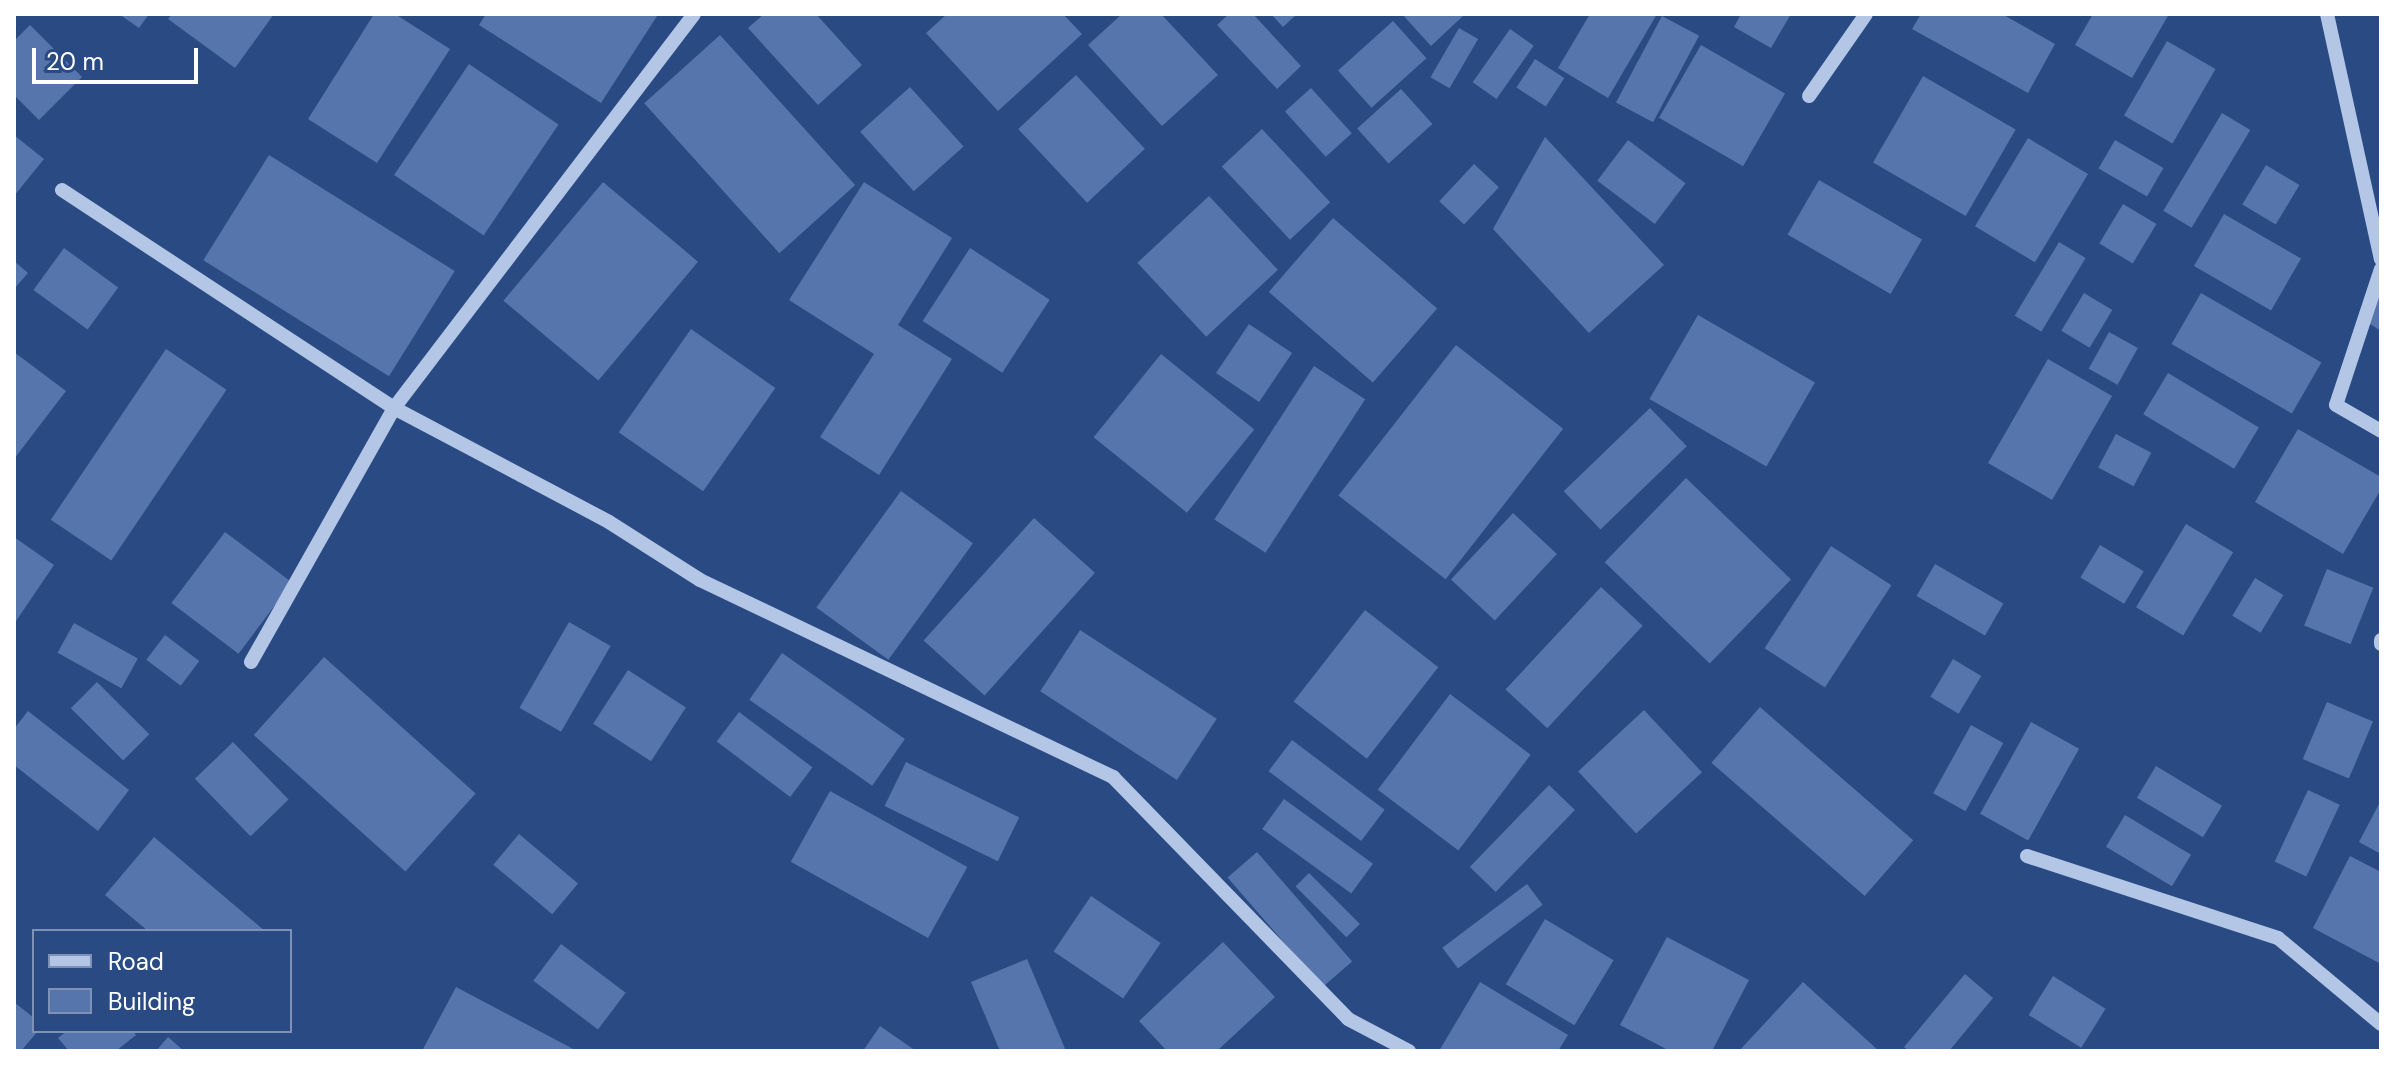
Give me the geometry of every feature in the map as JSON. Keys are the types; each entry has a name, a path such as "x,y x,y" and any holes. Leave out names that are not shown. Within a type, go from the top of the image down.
{"street":[{"path":"251,662 394,408 694,14"},
{"path":"1809,96 1866,14"},
{"path":"2327,14 2381,259"},
{"path":"62,190 394,408 609,522 700,580 1113,777 1348,1019 1409,1051"},
{"path":"2381,269 2336,405 2381,431"},
{"path":"2027,856 2278,938 2381,1024"}],"building":[{"path":"119,14 149,14 139,28"},
{"path":"172,14 274,14 235,68 168,19"},
{"path":"374,14 395,14 450,49 377,163 308,119"},
{"path":"486,14 657,16 601,103 479,25"},
{"path":"764,14 816,14 862,65 818,105 748,28"},
{"path":"947,14 1063,14 1082,34 998,111 926,33"},
{"path":"1122,14 1161,14 1218,75 1162,126 1088,45"},
{"path":"1229,14 1253,14 1301,66 1277,89 1217,25"},
{"path":"1271,14 1297,14 1283,27"},
{"path":"1402,14 1465,14 1431,46"},
{"path":"1590,14 1657,14 1608,98 1558,68"},
{"path":"1741,14 1791,14 1771,48 1734,27"},
{"path":"1921,14 2002,14 2055,44 2028,93 1912,29"},
{"path":"2093,14 2169,14 2132,78 2075,45"},
{"path":"1662,16 1699,36 1653,122 1616,103"},
{"path":"1393,21 1426,58 1371,108 1338,71"},
{"path":"30,25 82,77 39,120 14,95 14,41"},
{"path":"1459,28 1478,39 1450,88 1430,77"},
{"path":"1510,29 1534,46 1496,99 1473,82"},
{"path":"720,35 855,185 779,253 644,103"},
{"path":"2167,41 2215,69 2172,143 2124,115"},
{"path":"1701,45 1785,94 1743,166 1659,118"},
{"path":"1535,59 1564,78 1546,107 1516,88"},
{"path":"469,64 559,124 484,235 394,175"},
{"path":"1076,75 1145,149 1087,203 1018,129"},
{"path":"1923,76 2016,130 1966,216 1873,163"},
{"path":"910,87 964,146 914,191 860,132"},
{"path":"1311,88 1352,133 1326,157 1285,111"},
{"path":"1401,89 1432,124 1389,163 1357,128"},
{"path":"2222,113 2250,130 2192,228 2163,211"},
{"path":"1262,129 1330,202 1290,240 1222,167"},
{"path":"14,135 44,159 14,196"},
{"path":"1545,137 1664,265 1589,333 1493,229"},
{"path":"2028,138 2088,174 2035,262 1975,226"},
{"path":"1628,140 1686,183 1655,224 1597,181"},
{"path":"2115,140 2163,168 2147,197 2098,169"},
{"path":"269,155 455,271 389,376 203,260"},
{"path":"1474,164 1499,187 1464,224 1439,201"},
{"path":"2266,165 2299,185 2276,225 2242,204"},
{"path":"1819,180 1922,239 1891,294 1788,235"},
{"path":"603,182 698,262 598,380 503,301"},
{"path":"864,182 952,238 898,325 952,359 879,475 820,437 874,354 789,300"},
{"path":"1209,196 1278,270 1206,337 1137,263"},
{"path":"2123,204 2156,224 2133,264 2099,243"},
{"path":"2224,214 2301,258 2271,310 2194,266"},
{"path":"1333,218 1437,309 1373,382 1269,292"},
{"path":"2059,242 2086,258 2041,332 2015,316"},
{"path":"64,248 118,287 88,329 33,290"},
{"path":"970,248 1050,300 1002,373 923,321"},
{"path":"14,261 28,273 14,289"},
{"path":"2084,293 2112,310 2090,348 2061,331"},
{"path":"2201,293 2321,362 2292,414 2172,344"},
{"path":"2381,293 2381,331 2365,321"},
{"path":"1698,315 1815,382 1766,467 1650,399"},
{"path":"1249,324 1292,353 1259,402 1216,373"},
{"path":"691,329 775,388 703,491 619,432"},
{"path":"2109,332 2138,348 2118,385 2089,369"},
{"path":"1456,345 1563,429 1446,579 1338,496"},
{"path":"166,349 227,390 111,561 51,520"},
{"path":"14,352 66,391 14,459"},
{"path":"1161,354 1254,430 1187,513 1094,437"},
{"path":"2048,359 2112,396 2052,500 1988,463"},
{"path":"1314,366 1365,399 1265,553 1214,519"},
{"path":"2168,373 2259,428 2234,469 2143,414"},
{"path":"1650,408 1687,446 1600,529 1564,491"},
{"path":"2298,429 2381,477 2381,489 2343,554 2255,502"},
{"path":"2116,434 2151,453 2133,486 2098,468"},
{"path":"1686,478 1791,579 1710,664 1605,562"},
{"path":"901,491 973,543 888,660 816,607"},
{"path":"1513,513 1557,554 1495,620 1451,580"},
{"path":"1034,518 1095,573 985,695 924,641"},
{"path":"2186,524 2233,552 2183,635 2136,607"},
{"path":"225,532 292,583 239,654 171,603"},
{"path":"14,537 54,565 14,624"},
{"path":"2100,545 2144,571 2124,604 2080,578"},
{"path":"1831,546 1891,585 1825,688 1765,648"},
{"path":"1935,564 2003,603 1985,636 1916,596"},
{"path":"2327,569 2373,588 2351,644 2304,626"},
{"path":"2255,578 2283,595 2261,633 2232,616"},
{"path":"1601,587 1643,626 1547,728 1506,689"},
{"path":"1365,610 1438,667 1367,759 1294,701"},
{"path":"569,622 611,646 561,732 520,708"},
{"path":"74,623 138,658 121,688 58,653"},
{"path":"1080,630 1217,719 1177,780 1040,691"},
{"path":"165,635 199,661 181,686 146,660"},
{"path":"782,653 905,739 872,786 749,700"},
{"path":"324,657 476,794 405,872 254,735"},
{"path":"1953,659 1981,676 1959,714 1930,697"},
{"path":"628,670 686,708 651,761 593,724"},
{"path":"97,682 149,734 123,760 71,708"},
{"path":"1450,694 1531,755 1458,851 1378,790"},
{"path":"2327,702 2373,722 2349,779 2303,759"},
{"path":"1760,707 1913,840 1865,896 1711,763"},
{"path":"1644,710 1702,772 1636,834 1578,771"},
{"path":"28,711 129,790 98,831 14,765 14,729"},
{"path":"739,712 812,767 790,797 717,742"},
{"path":"2031,722 2079,749 2028,840 1980,814"},
{"path":"1971,725 2003,743 1966,811 1933,793"},
{"path":"1292,740 1385,810 1361,841 1269,771"},
{"path":"233,742 289,800 250,836 195,779"},
{"path":"906,762 1019,817 998,861 885,806"},
{"path":"2156,766 2222,806 2203,837 2137,798"},
{"path":"1549,785 1575,810 1496,892 1470,867"},
{"path":"2308,790 2340,805 2306,876 2275,862"},
{"path":"830,791 967,867 928,938 791,862"},
{"path":"1284,799 1373,864 1351,894 1262,829"},
{"path":"2381,800 2381,854 2359,842"},
{"path":"2125,815 2191,855 2172,886 2106,847"},
{"path":"519,834 578,883 552,914 493,865"},
{"path":"154,837 263,929 146,929 105,895"},
{"path":"1257,852 1352,961 1323,987 1228,878"},
{"path":"2350,856 2381,872 2381,964 2313,928"},
{"path":"1309,873 1360,924 1346,937 1296,886"},
{"path":"1527,884 1543,905 1458,969 1442,948"},
{"path":"1091,896 1161,943 1123,999 1054,952"},
{"path":"1545,919 1614,960 1574,1025 1506,984"},
{"path":"1667,937 1749,980 1712,1051 1670,1051 1620,1025"},
{"path":"1223,942 1275,997 1217,1051 1167,1051 1139,1021"},
{"path":"561,944 626,993 598,1029 533,981"},
{"path":"1027,959 1066,1051 1000,1051 971,982"},
{"path":"1965,974 1993,998 1949,1051 1909,1051 1904,1047"},
{"path":"2053,976 2106,1009 2081,1048 2029,1015"},
{"path":"1480,982 1568,1035 1558,1051 1439,1051"},
{"path":"1803,982 1879,1051 1739,1051"},
{"path":"456,987 577,1051 422,1051"},
{"path":"14,1002 32,1016 32,1033 36,1033 21,1051 14,1051"},
{"path":"880,1026 916,1051 863,1051"},
{"path":"64,1033 136,1035 116,1051 69,1051 58,1038"},
{"path":"168,1037 184,1051 156,1051"}]}
